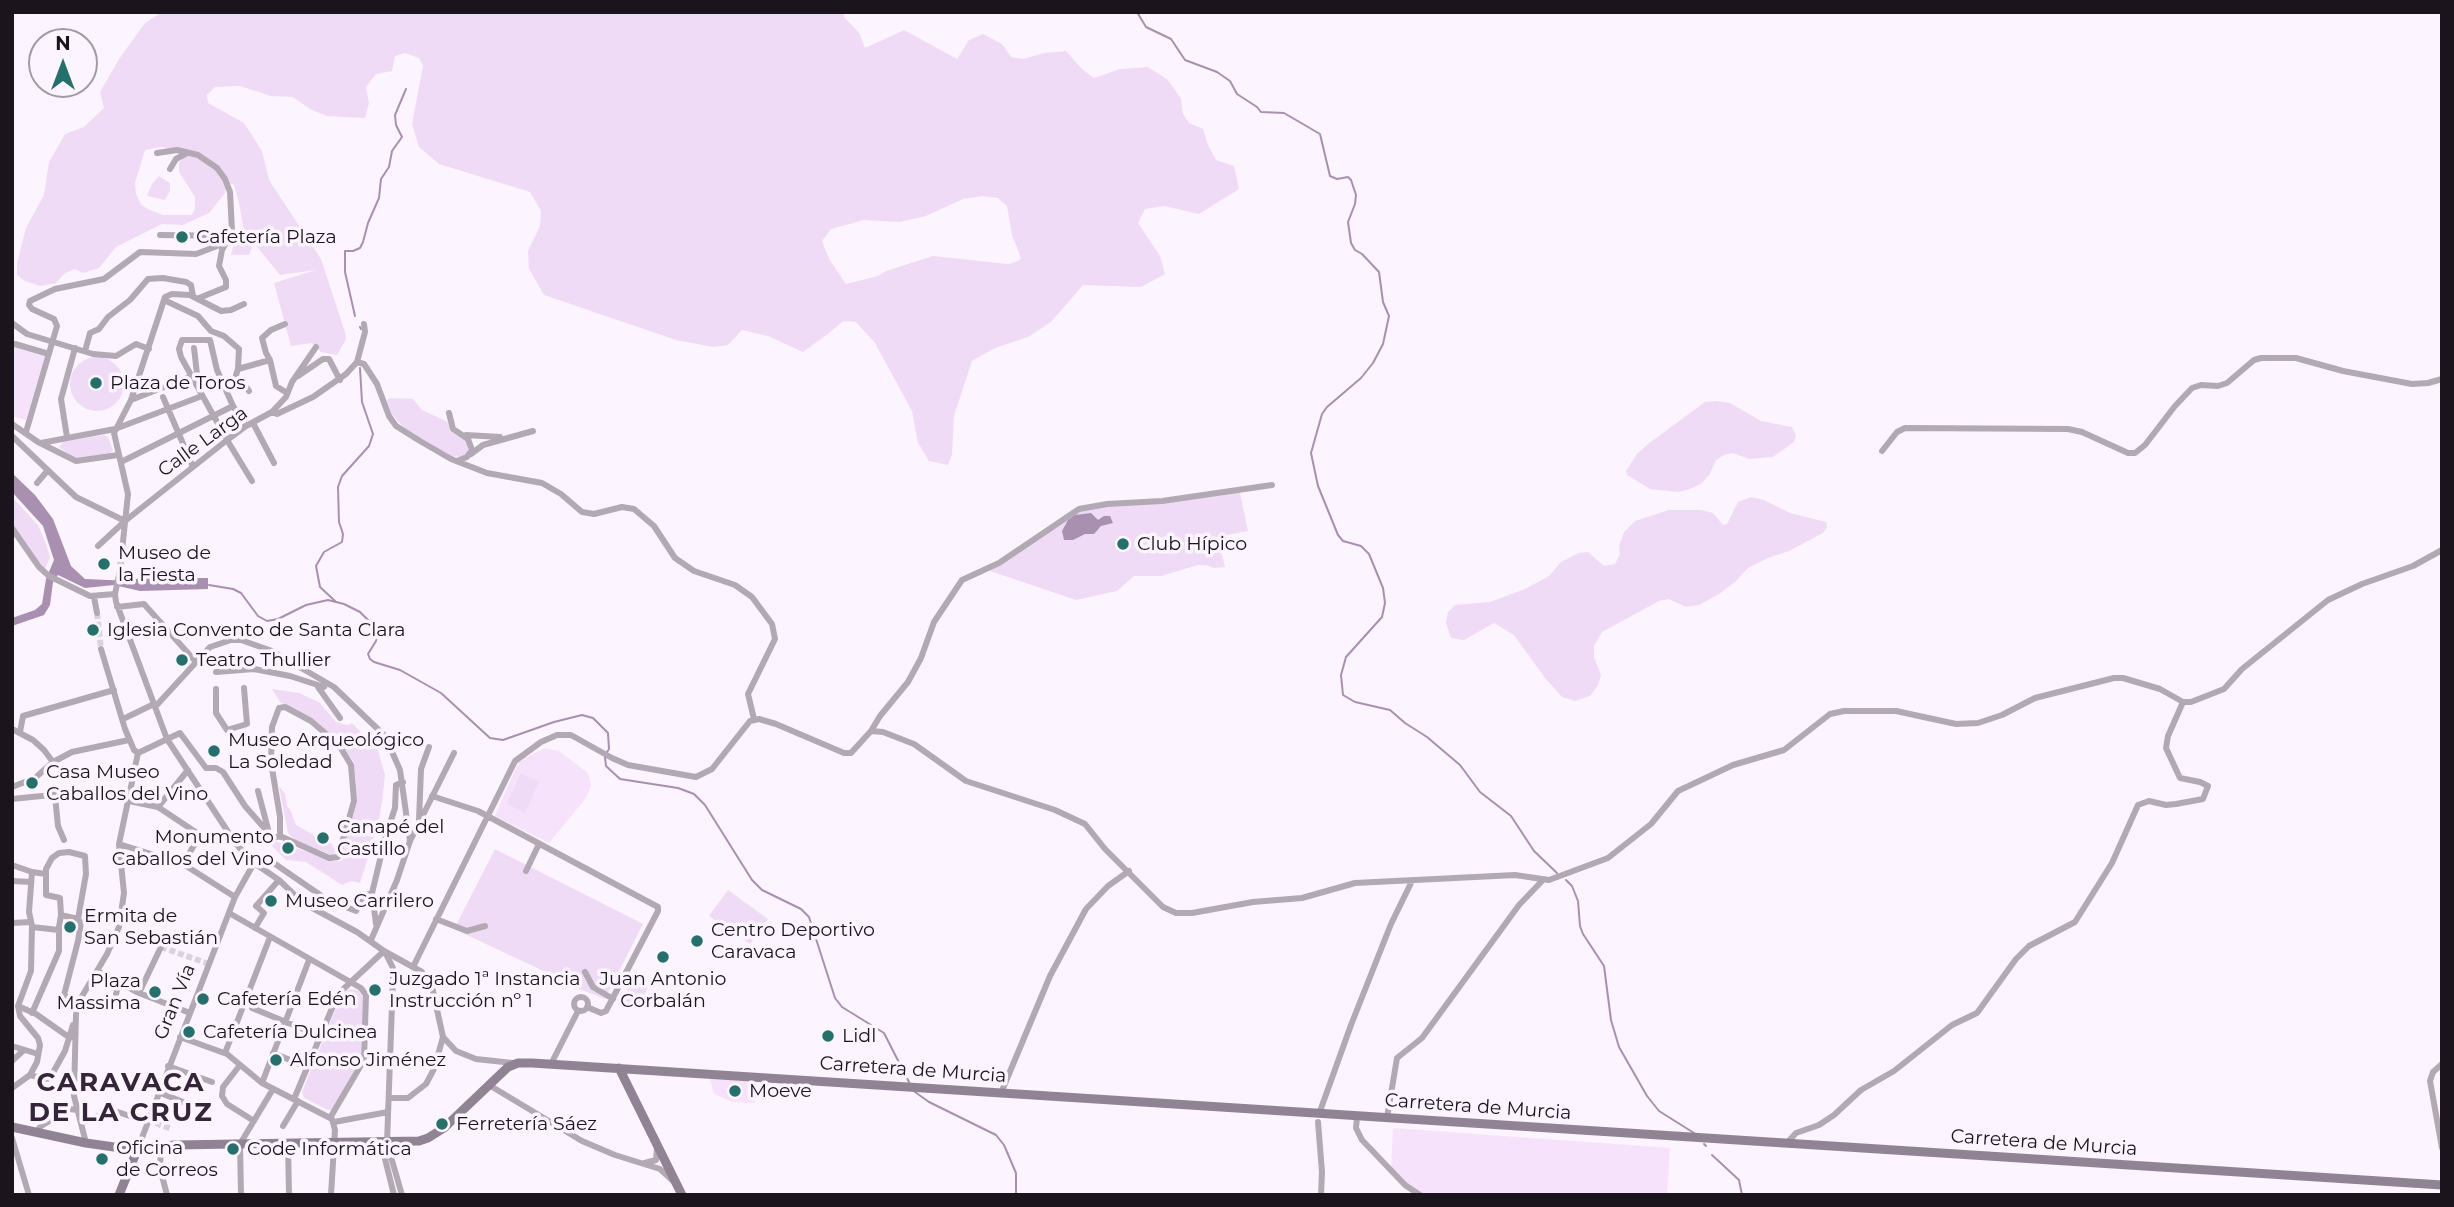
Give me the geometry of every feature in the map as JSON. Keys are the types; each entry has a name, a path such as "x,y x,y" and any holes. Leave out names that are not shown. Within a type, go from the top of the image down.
{"main road":[{"name":"Carretera de Murcia","path":"515,1064 915,1087 1318,1118 1387,1118 2442,1185"},
{"path":"12,1127 86,1143 138,1148 419,1141 436,1134 461,1114 500,1074 515,1064"},
{"path":"618,1068 682,1195"},
{"name":"Gran Vía","path":"119,1195 138,1148"}],"street":[{"path":"157,153 177,150 207,160 225,179 230,192 233,226 219,266 226,280 226,287 196,297"},
{"path":"170,169 176,159 189,152"},
{"path":"160,235 230,236"},
{"path":"26,432 57,322 32,309 30,301 55,289 104,279 139,252 196,254 225,243"},
{"path":"85,351 90,333 99,329 148,279 163,278 186,282 191,285 196,297"},
{"path":"244,304 221,311 196,297 172,294 165,297 131,400 115,429 119,458 128,489 116,588 117,607 167,739 236,844 254,863 279,880 303,903 371,940 384,951 422,972 430,983 443,1037 434,1069 426,1084 408,1098 389,1098"},
{"path":"164,300 198,316 211,331 239,349 236,376 239,386 249,391"},
{"path":"12,323 27,334 112,357 136,344 149,349"},
{"path":"285,324 271,330 262,338 276,386 288,393"},
{"path":"272,412 277,414 340,380 357,362 365,332 364,324"},
{"path":"252,481 181,357 181,340 210,340 218,370 233,406 249,424 274,463"},
{"path":"15,344 49,354"},
{"name":"Calle Larga","path":"98,546 125,521 227,440 272,412 288,393 316,347"},
{"path":"67,437 61,399 75,348"},
{"path":"131,400 197,374 194,348"},
{"path":"1882,451 1897,432 1905,428 2068,429 2135,453 2192,388 2227,383 2254,360 2261,358 2296,358 2343,371 2412,384 2442,379"},
{"path":"296,377 323,359 328,359 340,380"},
{"path":"238,369 270,360"},
{"path":"357,362 363,364 377,384 389,416 396,426 457,461 487,473 542,483 587,514 601,513 616,507 634,509 654,526 675,558 694,571 735,585 752,597 772,624 775,639 748,694 754,719"},
{"path":"41,443 115,429 202,396"},
{"path":"163,397 194,467"},
{"path":"12,424 76,461 119,458 233,406"},
{"path":"449,414 453,429 470,442 471,454"},
{"path":"101,431 115,439"},
{"path":"457,461 479,447 533,431"},
{"path":"464,435 511,436"},
{"path":"12,436 76,497 125,521"},
{"path":"37,483 48,470"},
{"path":"413,967 515,761 541,742 554,736 571,734 628,765 696,777 712,769 746,725 754,719 776,723 844,753 854,752 917,667 934,622 960,582 999,563 1079,509 1107,504 1162,501 1272,485"},
{"path":"12,528 44,572 60,583 94,597 116,588"},
{"path":"871,731 883,732 908,741 966,781 1055,810 1080,821 1089,827 1105,849 1168,911 1184,913 1252,902 1302,898 1355,883 1515,875 1542,881 1556,879 1608,858 1651,824 1678,791 1734,765 1784,750 1825,718 1837,712 1896,711 1956,724 1978,723 2002,715 2035,698 2114,678 2133,680 2166,691 2183,702 2194,701 2224,689 2242,669 2328,600 2362,584 2413,566 2442,550"},
{"path":"94,597 97,613"},
{"path":"117,607 144,604 196,662"},
{"path":"123,719 155,705 210,647 231,640 262,646 334,687 385,736 402,782 410,841"},
{"path":"30,1075 50,1078 70,1038 78,1003 119,927 123,908 124,893 118,844 138,753 129,740 101,649"},
{"path":"216,672 240,669 275,672 324,687 326,683"},
{"path":"317,685 340,718"},
{"path":"216,689 216,713 228,730 247,724 244,688"},
{"path":"20,732 23,716 114,690"},
{"path":"1786,1144 1796,1133 1819,1125 1834,1115 1861,1090 1894,1071 1952,1025 1977,1013 2016,959 2029,946 2075,922 2112,863 2138,805 2150,801 2166,805 2189,803 2206,795 2206,784 2180,778 2166,748 2168,736 2183,702"},
{"path":"138,753 180,733 206,768 216,768 222,772 245,806 262,821 272,838 280,836 329,858 338,858 354,801 351,765 339,745 311,721 285,707 279,708 272,727 271,762 280,817 280,836"},
{"path":"12,729 44,750 53,762"},
{"path":"12,787 35,778 53,762 78,750 129,740"},
{"path":"419,822 421,769 429,747"},
{"path":"371,940 397,880 410,841 454,753"},
{"path":"158,807 188,770"},
{"path":"376,930 372,893 395,808 396,783 402,782"},
{"path":"12,799 99,791 130,797 158,807 200,835 183,864"},
{"path":"258,791 262,821"},
{"path":"55,796 58,826 64,841"},
{"path":"432,796 470,808 659,909 604,1013 587,1007"},
{"path":"118,844 183,864 235,897"},
{"path":"526,871 539,844"},
{"path":"32,1013 57,958 60,898 46,895 46,874 52,858 59,853 85,856 85,886 78,919 81,923 64,995 78,1003"},
{"path":"265,857 326,899 356,911 366,895 372,893"},
{"name":"Gran Vía","path":"138,1148 235,897 254,863"},
{"path":"12,865 46,874"},
{"path":"1001,1093 1050,976 1086,909 1108,886 1129,871"},
{"path":"12,1088 30,1075 40,1045 20,1016 18,1006 31,971 33,872"},
{"path":"255,928 264,913 256,906 279,880"},
{"path":"1321,1195 1322,1165 1318,1118 1391,924 1412,881"},
{"path":"1387,1118 1397,1058 1422,1038 1520,905 1542,881"},
{"path":"13,883 31,882"},
{"path":"229,913 364,991 367,998 365,1054 332,1120 331,1195"},
{"path":"61,915 78,919"},
{"path":"436,919 467,931 485,926"},
{"path":"12,923 59,930"},
{"path":"225,1053 270,937"},
{"path":"139,993 162,947"},
{"path":"338,994 384,951"},
{"path":"384,951 393,972 389,1098 384,1143 394,1195"},
{"path":"262,1083 309,960"},
{"path":"97,971 139,993 190,1013"},
{"path":"585,972 593,986 613,999"},
{"path":"283,1126 338,994 341,983 339,977"},
{"path":"116,994 119,983"},
{"path":"578,1011 574,1006 578,998 586,999 587,1007"},
{"path":"18,1006 70,1038"},
{"path":"578,1011 584,1011 587,1007"},
{"path":"252,1009 320,1037"},
{"path":"551,1064 578,1011"},
{"path":"76,1014 74,1086 86,1143"},
{"path":"180,1037 225,1053 262,1083 332,1120 388,1112"},
{"path":"443,1037 460,1054 515,1064"},
{"path":"12,1046 38,1054"},
{"path":"12,1061 24,1050"},
{"path":"273,1053 307,1067"},
{"path":"365,1054 390,1062"},
{"path":"495,1062 500,1066 500,1074"},
{"path":"2442,1064 2432,1072 2430,1081 2442,1148"},
{"path":"240,1065 223,1087 222,1096 227,1104 254,1122"},
{"path":"168,1066 212,1082"},
{"path":"489,1085 582,1141 660,1168 676,1183"},
{"path":"241,1195 240,1144 273,1089"},
{"path":"158,1092 183,1102"},
{"path":"36,1132 41,1126 70,1109 77,1110"},
{"path":"95,1117 118,1112 146,1122"},
{"path":"1357,1117 1357,1132 1362,1139 1405,1185 1420,1195"},
{"path":"26,1130 15,1133 13,1139 29,1195"},
{"path":"143,1133 145,1142 156,1146 167,1195"},
{"path":"384,1143 402,1195"},
{"path":"288,1144 289,1195"},
{"path":"640,1162 656,1160 657,1144"},
{"path":"116,1147 129,1156 130,1168"},
{"path":"12,1171 22,1173"}],"shaded area":[{"path":"162,12 844,12 844,17 860,34 865,48 904,30 957,59 969,40 983,34 1002,44 1011,57 1023,59 1066,51 1094,78 1120,69 1148,67 1168,80 1181,99 1183,114 1189,123 1203,129 1216,160 1234,166 1239,189 1199,214 1164,206 1145,209 1138,223 1160,256 1165,274 1141,287 1083,285 1051,322 1028,337 995,348 972,361 954,416 952,454 948,465 929,461 918,443 912,411 875,343 856,322 843,321 803,352 768,336 742,330 728,345 713,347 676,340 544,295 529,269 528,251 540,226 541,211 530,192 439,164 419,147 412,124 423,66 419,58 405,53 395,56 392,71 376,74 366,87 369,103 365,118 327,116 310,109 293,97 271,96 240,86 215,87 207,95 208,103 244,123 262,151 269,180 321,259 345,332 346,339 337,355 321,352 312,343 291,346 274,283 316,270 280,275 244,231 239,203 234,185 231,184 227,185 225,193 209,213 183,225 162,224 116,247 99,268 83,273 75,269 65,273 56,283 40,286 25,281 17,275 17,263 26,228 44,195 49,162 65,134 84,127 104,108 100,92 119,59 145,23","holes":["161,147 188,153 179,163 179,172 195,197 192,215 163,215 141,205 135,183 145,150","983,196 998,198 1007,206 1012,235 1021,258 1018,261 1008,264 933,256 878,276 846,284 829,259 822,241 831,229 864,220 900,222 926,216 963,199"]},
{"path":"159,176 170,183 170,191 165,200 147,196"},
{"path":"236,234 250,241 252,248 249,255 231,255"},
{"path":"12,346 45,356 26,420 12,416"},
{"path":"97,357 116,365 124,384 116,403 97,411 78,403 70,384 78,365"},
{"path":"413,399 422,410 448,422 451,432 468,442 468,453 462,457 451,456 404,428 391,413 387,400"},
{"path":"1705,402 1730,403 1761,421 1792,427 1796,436 1794,442 1773,457 1749,459 1733,453 1724,455 1716,460 1710,474 1701,484 1678,492 1650,489 1627,475 1626,471 1637,454 1648,444"},
{"path":"104,435 108,437 113,450 110,453 78,458 59,447 63,442"},
{"path":"12,473 35,495 53,519 71,566 85,579 131,581 139,578 208,578 208,589 140,591 114,585 85,588 58,575 53,582 50,605 44,615 12,626 12,618 35,610 42,604 46,579 54,560 43,526 12,492"},
{"name":"Club Hípico","path":"1239,488 1248,531 1221,536 1225,567 1198,565 1161,576 1134,576 1117,591 1076,600 990,571 1079,509 1162,501"},
{"path":"12,497 38,525 50,557 44,572 12,528"},
{"path":"1751,497 1764,500 1790,513 1826,522 1827,527 1823,533 1789,551 1748,568 1735,582 1699,605 1686,607 1669,599 1659,601 1602,632 1594,646 1594,657 1601,675 1590,696 1575,701 1562,697 1514,635 1494,623 1464,640 1451,638 1446,623 1448,612 1455,605 1490,602 1525,589 1549,576 1561,562 1579,553 1588,552 1604,566 1615,564 1620,554 1619,546 1624,532 1635,521 1669,510 1701,510 1713,513 1723,525 1727,524 1738,502"},
{"path":"1091,513 1098,520 1110,516 1113,523 1101,526 1094,534 1064,540 1062,531 1068,520 1075,515"},
{"path":"272,689 299,693 319,702 336,722 348,725 352,723 378,750 385,775 382,802 378,825 360,883 351,881 342,885 306,862 286,860 271,845 274,841 342,861 356,781 353,761 343,747 313,720 280,702"},
{"path":"545,748 559,751 588,773 591,786 586,798 549,843 495,816 519,761"},
{"path":"521,773 539,781 525,813 507,804"},
{"path":"279,786 285,794 287,806 296,825 312,834 318,841 331,843 335,853 331,855 295,840 288,833"},
{"path":"495,849 643,924 605,999 552,978 552,975 454,929"},
{"path":"728,890 768,919 750,944 709,916"},
{"path":"632,981 648,988 637,1008 622,1000"},
{"path":"350,989 358,990 364,998 361,1057 337,1103 328,1110 304,1098 302,1092 342,993"},
{"name":"Moeve","path":"710,1079 757,1080 755,1103 732,1102 714,1094"},
{"path":"1393,1128 1670,1148 1667,1195 1420,1195 1391,1171"}],"waterway":[{"path":"1137,12 1146,27 1171,39 1185,60 1217,72 1230,81 1237,94 1261,112 1284,113 1320,134 1330,176 1337,179 1348,177 1351,180 1356,195 1348,222 1351,243 1379,272 1383,302 1389,316 1383,344 1373,363 1361,378 1322,414 1311,453 1318,486 1338,535 1343,541 1361,546 1369,554 1383,588 1385,603 1382,617 1346,657 1341,675 1343,695 1355,702 1390,710 1427,737 1460,765 1480,792 1511,816 1534,851 1557,873"},
{"path":"355,316 345,272 345,251 360,248 363,242 379,198 381,179 389,167 392,151 402,137 395,115 406,89"},
{"path":"335,601 320,587 316,566 324,552 342,542 338,487 342,476 369,446 373,434 362,402 360,368"},
{"path":"209,585 241,593 258,616 267,621 278,619 306,605 328,600 344,604 360,612 377,633 376,641 368,654 370,659 400,670 441,693 490,738 503,740 582,715 593,718 608,733 607,752"},
{"path":"605,757 606,766 620,779 678,788 694,794 705,805 752,880 762,890 801,909 809,917 835,998 842,1007 884,1033 910,1084"},
{"path":"1566,880 1572,886 1578,901 1583,934 1604,966 1611,1020 1619,1047 1647,1096 1659,1111 1694,1133"},
{"path":"915,1092 929,1102 996,1135 1004,1145 1016,1173 1016,1195"},
{"path":"1712,1155 1739,1180 1742,1195"}],"tunnel":[{"path":"97,613 101,649"},
{"path":"161,947 209,964"},
{"path":"154,1102 179,1111"},
{"path":"147,1120 172,1129"}],"place":[{"name":"Cafetería Plaza","path":"182,237"},
{"name":"Plaza de Toros","path":"96,383"},
{"name":"Club Hípico","path":"1123,544"},
{"name":"Museo de la Fiesta","path":"104,564"},
{"name":"Iglesia Convento de Santa Clara","path":"93,630"},
{"name":"Teatro Thullier","path":"182,660"},
{"name":"Museo Arqueológico La Soledad","path":"214,751"},
{"name":"Casa Museo Caballos del Vino","path":"32,783"},
{"name":"Canapé del Castillo","path":"323,838"},
{"name":"Monumento Caballos del Vino","path":"288,848"},
{"name":"Museo Carrilero","path":"271,901"},
{"name":"Ermita de San Sebastián","path":"70,927"},
{"name":"Centro Deportivo Caravaca","path":"697,941"},
{"name":"Juan Antonio Corbalán","path":"663,957"},
{"name":"Juzgado 1ª Instancia Instrucción nº 1","path":"375,990"},
{"name":"Plaza Massima","path":"155,992"},
{"name":"Cafetería Edén","path":"203,999"},
{"name":"Cafetería Dulcinea","path":"189,1032"},
{"name":"Lidl","path":"828,1036"},
{"name":"Alfonso Jiménez","path":"276,1060"},
{"name":"Moeve","path":"735,1091"},
{"name":"Ferretería Sáez","path":"442,1124"},
{"name":"Code Informática","path":"233,1149"},
{"name":"Oficina de Correos","path":"102,1159"}],"district":[{"name":"CARAVACA DE LA CRUZ","path":"121,1098"}]}
